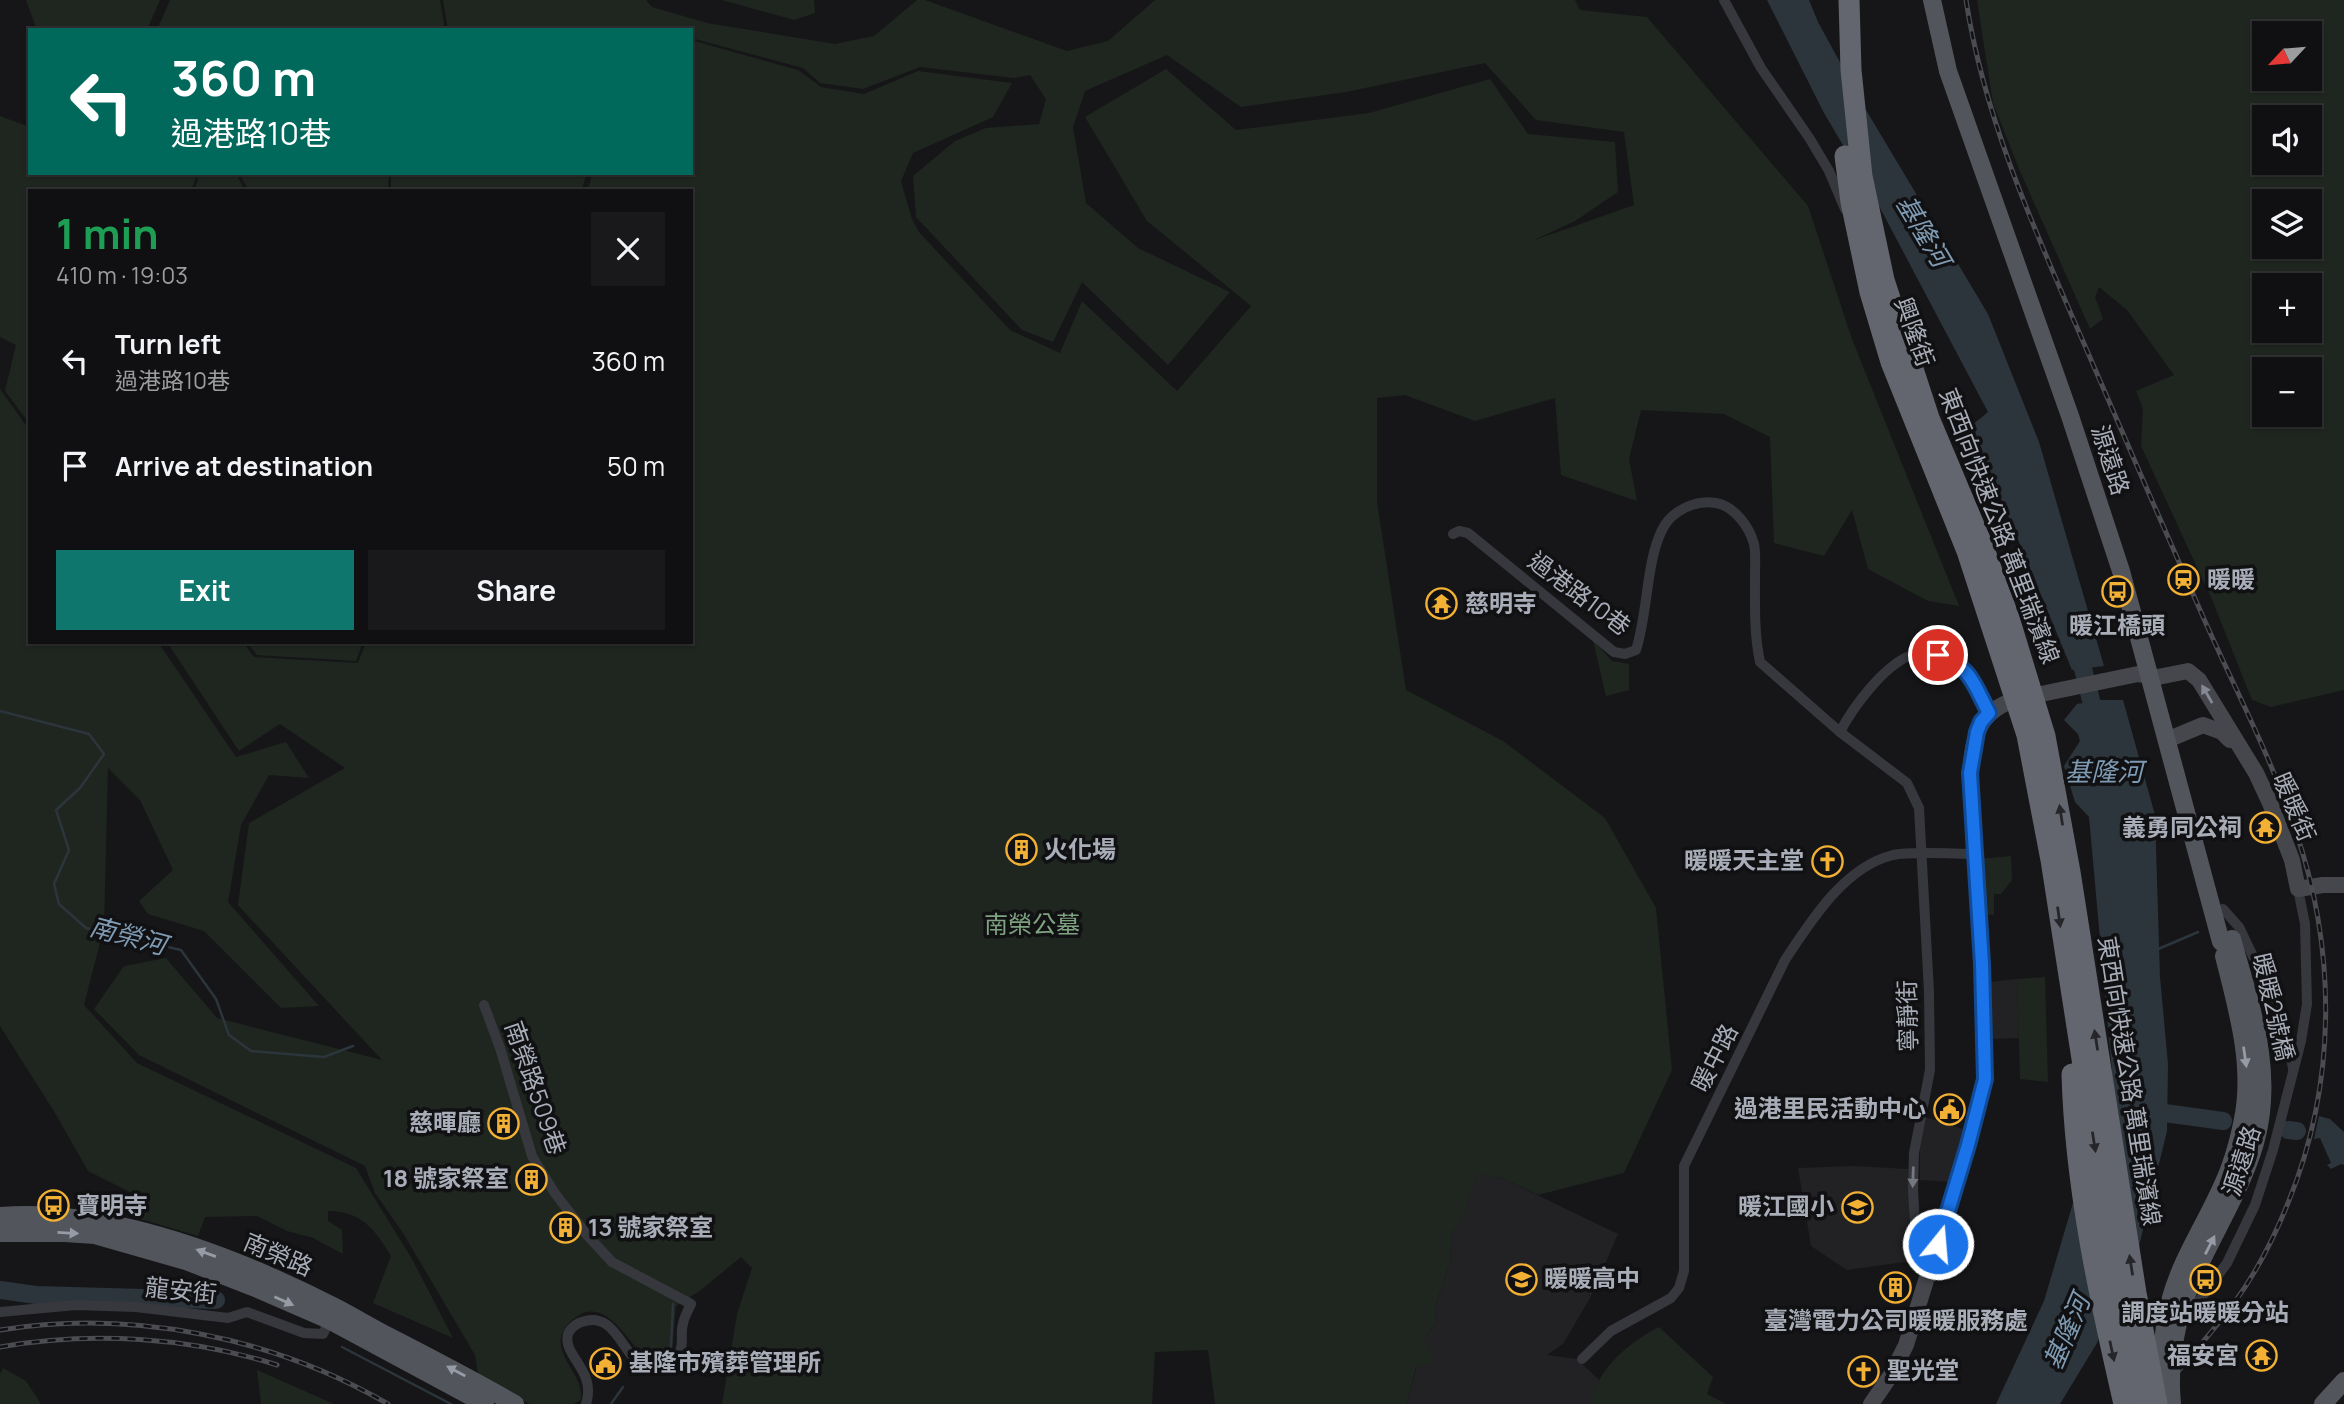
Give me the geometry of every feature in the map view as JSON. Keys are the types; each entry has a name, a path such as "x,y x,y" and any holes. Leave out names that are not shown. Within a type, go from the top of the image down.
{"highway":[{"name":"東西向快速公路 萬里瑞濱線","path":"1836,0 1840,114 1851,202 1870,292 1911,416 1967,551 2027,735 2051,860 2124,1328 2141,1404"},
{"name":"東西向快速公路 萬里瑞濱線","path":"1849,0 1851,70 1861,165 1872,233 1884,281 1929,418 2005,606 2045,736 2072,886 2136,1293 2159,1404"},
{"path":"2072,1065 2073,1115 2081,1181 2105,1318 2124,1404"}],"main road":[{"name":"源遠路","path":"1932,0 1953,70 2131,569 2148,676 2171,739 2223,909 2226,941"},
{"name":"源遠路","path":"1944,0 1953,70"},
{"name":"源遠路","path":"2171,739 2226,941"},
{"name":"暖暖2號橋","path":"2159,1404 2162,1344 2170,1300 2179,1274 2229,1170 2244,1118 2246,1065 2226,941"},
{"name":"暖暖2號橋","path":"2172,1404 2172,1371 2182,1310 2192,1279 2236,1194 2255,1142 2262,1098 2264,1073 2252,1010 2226,941"},
{"name":"南榮路","path":"0,1216 65,1217 129,1227 259,1272 485,1404"},
{"name":"南榮路","path":"0,1234 95,1235 186,1261 333,1314 516,1404"},
{"path":"2323,1404 2344,1381"}],"street":[{"name":"興隆街","path":"1724,0 1761,68 1810,139 1847,212 2028,696"},
{"name":"過港路10巷","path":"1452,534 1459,531 1468,533 1615,652 1625,654 1636,650 1644,628 1654,552 1663,527 1691,504 1704,500 1726,505 1745,525 1754,545 1756,644 1760,662 1840,732"},
{"path":"1840,732 1848,716 1891,667 1912,654 1938,655 1956,662 1968,672 1989,713"},
{"name":"暖暖街","path":"2148,676 2188,671 2199,680 2256,773 2270,803 2291,860 2305,923 2307,1004 2294,1070"},
{"path":"1871,1404 1891,1375 1906,1345 1968,1145 1985,1079 1982,964 1970,773 1977,732 1981,722 2002,703 2028,696 2148,676"},
{"name":"暖暖街","path":"2171,739 2203,725 2222,732 2238,746"},
{"name":"寧靜街","path":"1840,732 1907,783 1919,808 1930,992 1930,1070 1914,1153 1913,1190 1916,1241 1922,1252 1933,1262"},
{"name":"暖中路","path":"1582,1360 1611,1331 1671,1298 1679,1288 1684,1271 1684,1166 1785,960 1796,943 1841,887 1878,860 1895,855 1975,854"},
{"path":"2298,890 2323,885 2344,885"},
{"name":"源遠路","path":"2118,1404 2196,1307 2227,1263 2255,1205 2294,1070 2282,1017 2239,927 2223,909"},
{"name":"南榮路509巷","path":"484,1005 500,1048 532,1156 554,1192 612,1262 691,1304 682,1325 681,1351 670,1364 661,1368 641,1366 615,1331 604,1323 593,1319 572,1328 568,1334 568,1344 589,1382 590,1391 586,1404"},
{"name":"龍安街","path":"0,1312 76,1305 136,1307 229,1318 247,1312 304,1333 323,1334 333,1314"}],"shaded area":[{"path":"2017,979 2019,1038 1991,1039 1989,982"},
{"path":"1925,1117 1966,1130 1951,1182 1920,1180 1920,1138"},
{"name":"暖江國小","path":"1853,1166 1908,1169 1911,1261 1847,1270 1811,1246 1798,1168"},
{"name":"暖暖高中","path":"1477,1172 1504,1179 1618,1234 1590,1298 1563,1344 1547,1355 1577,1359 1599,1380 1590,1404 1407,1404 1424,1337 1436,1324 1435,1308 1450,1261 1452,1232 1461,1222"}],"green space":[{"path":"26,0 160,0 148,28 36,28"},
{"path":"170,0 440,0 445,28 158,28"},
{"name":"南榮公墓","path":"443,0 646,0 652,7 707,23 835,44 874,36 917,0 925,0 1067,51 1108,41 1155,0 1575,0 1580,10 1647,17 1808,206 1852,339 1959,606 1928,601 1868,569 1852,510 1824,556 1774,543 1770,437 1724,414 1641,410 1629,459 1637,501 1561,475 1555,398 1475,421 1405,395 1377,398 1377,502 1406,690 1503,741 1605,818 1656,908 1672,1070 1624,1173 1538,1195 1504,1179 1477,1173 1461,1223 1452,1232 1450,1261 1435,1308 1436,1324 1424,1337 1434,1362 1416,1367 1407,1404 1215,1404 1208,1350 1155,1352 1152,1404 722,1404 737,1314 752,1268 741,1257 701,1290 676,1306 672,1351 649,1361 614,1322 604,1315 582,1313 570,1322 561,1336 563,1353 577,1379 581,1400 573,1404 530,1404 479,1379 475,1355 403,1233 375,1193 365,1166 139,1055 94,1009 124,966 166,958 217,1018 382,1060 238,905 249,823 345,768 280,724 239,751 168,644 244,644 254,657 358,663 365,644 693,644 693,189 588,189 592,175 693,175 693,41 798,70 821,87 864,94 918,71 1012,83 993,117 913,153 901,181 912,219 919,232 1010,330 1060,353 1082,301 1177,391 1251,306 1147,221 1085,117 1166,69 1236,130 1369,113 1490,79 1528,134 1615,142 1618,192 1575,221 1532,241 1634,205 1624,132 1536,120 1485,63 1346,92 1241,107 1167,55 1085,91 1073,127 1086,203 1138,248 1230,292 1168,365 1082,282 1053,342 1022,330 916,217 913,176 955,141 986,128 1039,124 1046,99 1030,75 1014,78 920,67 863,89 820,83 803,68 693,39 693,28 448,28"},
{"path":"722,0 814,0 815,13 794,20"},
{"path":"1977,0 2344,0 2344,690 2271,707 2252,700 2213,602 2141,446 2143,409 2136,391 2174,375 2127,310 2099,287 2095,297 2103,319 2090,329 2019,169 1993,103"},
{"path":"0,116 28,126 28,175 237,175 244,189 195,189 198,180 196,177 192,189 28,189 28,421 5,391 16,345 0,337"},
{"path":"240,175 389,175 388,189 248,189"},
{"path":"391,175 586,175 582,189 391,189"},
{"path":"0,389 28,428 28,644 159,644 236,757 286,742 309,778 269,775 241,825 228,902 319,1006 281,1008 204,931 148,914 139,901 173,870 140,800 108,768 104,927 84,1005 137,1063 356,1168 412,1259 453,1338 373,1303 391,1256 373,1230 350,1214 328,1211 328,1221 342,1230 343,1254 313,1238 287,1231 257,1216 205,1217 198,1236 134,1217 132,1193 88,1171 0,1026"},
{"path":"1593,640 1612,661 1629,664 1629,690 1606,696"},
{"path":"249,644 362,644 356,661 257,655"},
{"path":"2011,856 2012,880 2001,894 1994,894 1994,915 1983,914 1979,859"},
{"path":"2045,977 2048,1082 2020,1079 2017,979"},
{"path":"1659,1327 1713,1377 1707,1394 1726,1404 1590,1404 1607,1368 1636,1341"},
{"path":"3,1368 26,1381 41,1404 0,1404 0,1374"},
{"path":"257,1370 334,1404 261,1404"}],"water":[{"path":"1767,0 1809,0 1818,22 1866,110 1988,314 2039,442 2104,666 2072,670 1971,426 1988,412 1879,206 1824,113"},
{"name":"基隆河","path":"2123,700 2155,815 2160,977 2168,1064 2167,1131 2139,1246 2097,1343 2060,1404 1996,1404 2044,1301 2112,1071 2089,817 2075,802 2064,766 2080,741 2078,734 2064,720 2077,704"},
{"path":"2319,1116 2330,1119 2344,1132 2344,1165 2331,1169 2327,1165 2331,1163 2320,1138 2314,1139"}],"waterway":[{"name":"基隆河","path":"2077,645 2097,724"},
{"name":"南榮河","path":"0,711 89,734 104,754 80,788 56,810 69,850 54,884 59,904 86,928 181,950 216,999 229,1035 251,1051 324,1057 353,1046"},
{"path":"2156,950 2198,932"},
{"path":"2150,1111 2223,1121"},
{"path":"2288,1130 2297,1131"},
{"name":"南榮河","path":"0,1290 36,1295 216,1300"},
{"name":"南榮河","path":"647,1361 668,1354 671,1346 673,1304"},
{"name":"南榮河","path":"342,1347 451,1404"},
{"name":"南榮河","path":"611,1404 623,1387"}],"railway":[{"path":"1966,0 1985,88 2013,173 2127,444 2275,776 2309,875 2319,922 2326,1017 2323,1064 2316,1111 2288,1203 2250,1280 2224,1316 2151,1404"},
{"path":"0,1330 50,1324 100,1323 200,1334 297,1361 388,1404"},
{"path":"0,1347 69,1339 140,1340 210,1348 277,1365"}],"place":[{"name":"暖暖","path":"2184,580"},
{"name":"暖江橋頭","path":"2117,592"},
{"name":"慈明寺","path":"1442,604"},
{"name":"義勇同公祠","path":"2265,828"},
{"name":"火化場","path":"1021,850"},
{"name":"暖暖天主堂","path":"1827,861"},
{"name":"過港里民活動中心","path":"1949,1109"},
{"name":"慈暉廳","path":"504,1123"},
{"name":"18 號家祭室","path":"532,1179"},
{"name":"寶明寺","path":"53,1206"},
{"name":"暖江國小","path":"1857,1207"},
{"name":"13 號家祭室","path":"565,1228"},
{"name":"暖暖高中","path":"1521,1279"},
{"name":"調度站暖暖分站","path":"2205,1279"},
{"name":"臺灣電力公司暖暖服務處","path":"1896,1287"},
{"name":"福安宮","path":"2262,1356"},
{"name":"基隆市殯葬管理所","path":"606,1363"},
{"name":"聖光堂","path":"1864,1371"}],"route":[{"path":"1938,655 1956,662 1968,672 1989,713 1977,732 1970,773 1982,964 1985,1079 1938,1244"}]}
